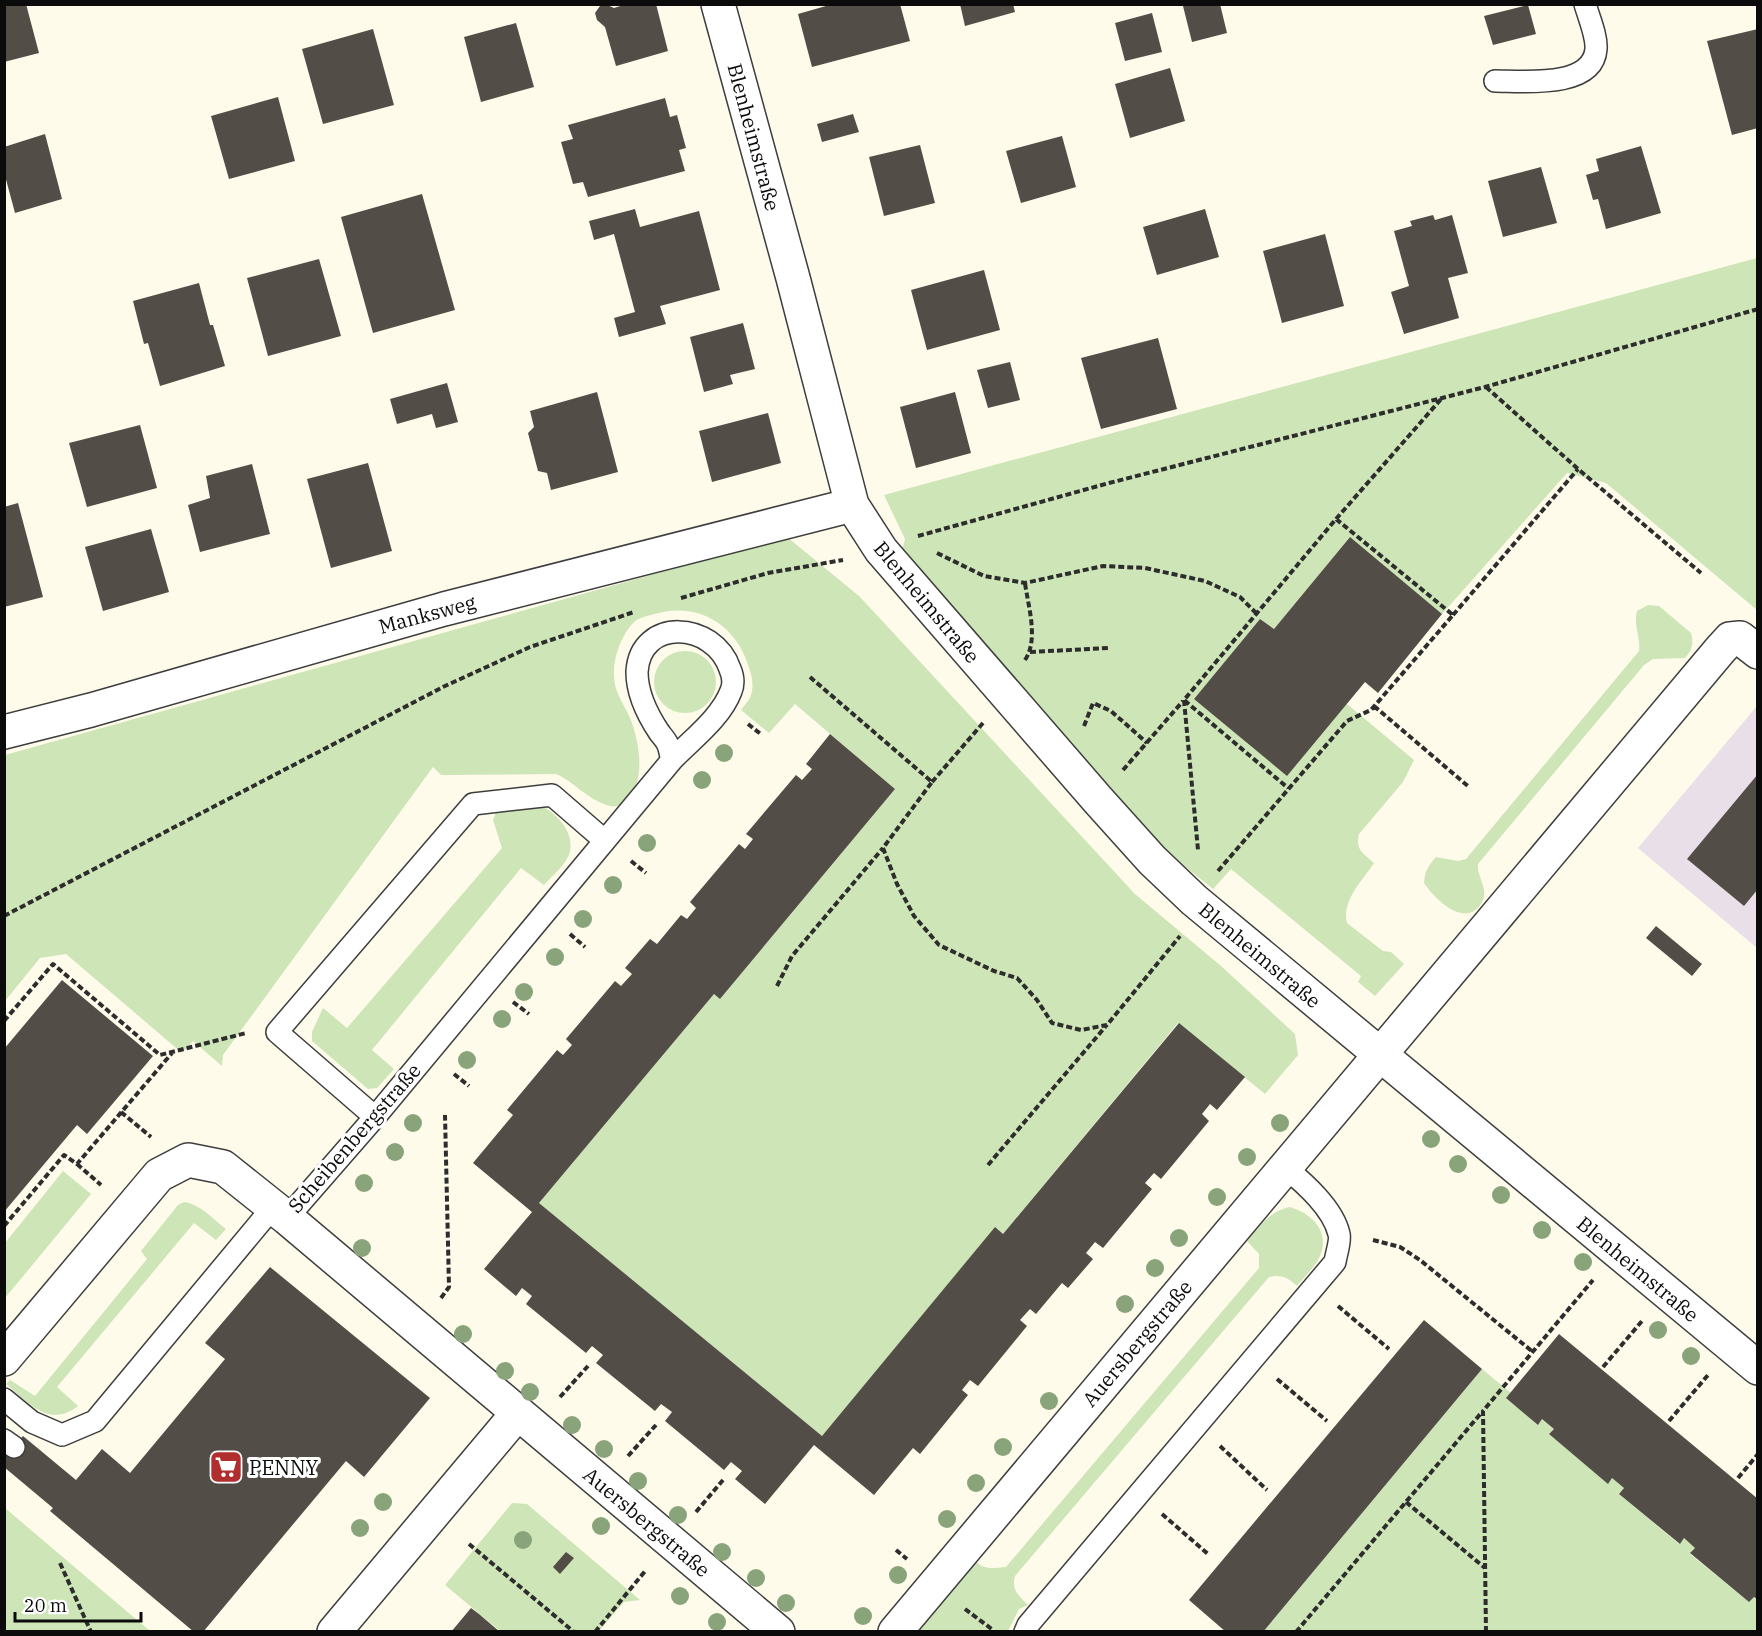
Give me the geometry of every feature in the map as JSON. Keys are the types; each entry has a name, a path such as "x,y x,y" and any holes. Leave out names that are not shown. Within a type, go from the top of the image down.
{"street":[{"name":"Blenheimstraße","path":"718,4 852,505 881,550 1003,693 1194,906 1379,1054 1758,1368"},
{"name":"Manksweg","path":"4,732 91,710 444,609 852,505"},
{"path":"1379,1054 1730,639 1740,638 1758,652"},
{"name":"Auersbergstraße","path":"895,1632 1379,1054"},
{"name":"Scheibenbergstraße","path":"4,1359 159,1175 188,1160 223,1167 280,1213"},
{"name":"Auersbergstraße","path":"280,1213 778,1632"},
{"path":"334,1632 517,1414"}],"lane":[{"path":"1495,81 1560,80 1589,67 1597,48 1585,4"},
{"name":"Scheibenbergstraße","path":"280,1213 375,1117 604,840 672,760 724,705 732,689 733,676 728,662 718,647 703,637 688,632 670,633 657,637 640,657 637,673 644,706 667,743 672,760"},
{"path":"375,1117 277,1032 473,804 552,795 604,840"},
{"path":"1025,1632 1028,1625 1335,1262 1340,1234 1313,1191 1285,1167"},
{"path":"4,1399 32,1422 62,1435 95,1421 280,1213"}],"path":[{"path":"922,542 915,537 1109,483 1485,387 1758,309"},
{"path":"1485,387 1701,573"},
{"path":"1098,800 1442,397"},
{"path":"988,1165 1107,1025 1194,906 1288,788 1347,721 1371,710 1578,469"},
{"path":"1336,519 1453,615"},
{"path":"930,548 984,576 1025,583 1103,566 1145,568 1205,581 1240,597 1256,613"},
{"path":"671,601 768,573 832,562"},
{"path":"777,986 792,956 883,848 932,782 990,714 1030,652 1032,631 1025,583"},
{"path":"4,916 445,686 530,647 638,611"},
{"path":"1030,652 1109,648"},
{"path":"810,677 932,782"},
{"path":"1184,700 1288,788"},
{"path":"1184,700 1194,906"},
{"path":"1068,765 1077,755 1076,739 1084,727 1093,703 1111,711 1147,743"},
{"path":"1374,706 1469,787"},
{"path":"883,848 897,884 914,916 939,945 994,971 1017,978 1037,1000 1052,1023 1082,1030 1107,1025"},
{"path":"4,1021 53,964 160,1055 254,1031 277,1032"},
{"path":"77,1164 172,1052"},
{"path":"122,1112 154,1139"},
{"path":"414,1327 449,1287 445,1115"},
{"path":"4,1226 64,1155 106,1189"},
{"path":"1340,1234 1400,1247 1420,1260 1533,1352"},
{"path":"1296,1632 1617,1251"},
{"path":"1315,1286 1389,1349"},
{"path":"1604,1367 1666,1292"},
{"path":"1669,1421 1731,1346"},
{"path":"1254,1359 1327,1421"},
{"path":"1483,1412 1486,1632"},
{"path":"1197,1426 1267,1490"},
{"path":"1738,1478 1758,1454"},
{"path":"1139,1494 1208,1554"},
{"path":"1406,1502 1485,1568"},
{"path":"594,1632 670,1541"},
{"path":"469,1544 574,1632"},
{"path":"60,1563 91,1632"}],"shaded area":[{"path":"1757,706 1757,948 1638,848"}],"green space":[{"path":"1757,258 1757,610 1606,483 1567,473 1442,614 1349,538 1274,629 1260,619 1194,699 1347,704 1414,760 1403,782 1359,834 1358,839 1361,851 1374,863 1350,899 1346,915 1347,923 1383,951 1391,952 1404,964 1375,996 1358,982 1361,976 1231,869 1213,889 1167,852 902,551 905,539 884,495"},
{"path":"787,537 859,596 1135,894 1221,966 1295,1034 1298,1055 1265,1094 1178,1023 1003,1234 995,1228 822,1436 539,1203 714,994 721,998 895,789 795,704 769,733 741,710 752,692 750,671 735,640 714,620 686,611 655,614 634,622 622,640 615,662 614,682 633,727 638,748 639,769 634,789 621,804 613,806 602,803 556,774 441,775 433,767 223,1055 222,1066 193,1041 182,1053 66,954 40,958 5,1001 5,755"},
{"path":"1648,605 1659,606 1691,633 1692,647 1689,653 1685,658 1653,659 1644,665 1478,864 1484,896 1477,909 1469,913 1452,910 1436,898 1424,883 1429,866 1436,857 1458,861 1466,859 1639,651 1637,611"},
{"path":"679,651 691,651 707,660 714,670 716,682 714,694 707,704 691,713 679,713 668,708 659,699 654,688 654,676 659,665 668,656"},
{"path":"540,805 558,818 566,830 571,844 569,856 544,885 521,868 372,1050 394,1069 377,1088 368,1089 312,1041 312,1032 323,1008 347,1028 502,848 493,820 497,810"},
{"path":"63,1171 91,1194 5,1298 5,1243"},
{"path":"184,1202 201,1209 226,1229 216,1240 194,1223 57,1387 78,1406 58,1415 48,1414 31,1405 6,1384 10,1380 35,1396 147,1259 141,1251 178,1205"},
{"path":"1289,1207 1311,1218 1321,1231 1323,1247 1316,1264 1297,1286 1284,1277 1269,1277 1015,1576 1015,1589 1028,1605 1019,1609 1008,1631 916,1632 976,1562 986,1567 1006,1567 1259,1268 1259,1254 1247,1241 1270,1216"},
{"path":"1482,1369 1511,1393 1507,1398 1538,1425 1542,1419 1554,1429 1549,1434 1608,1483 1612,1478 1624,1488 1619,1494 1679,1544 1684,1538 1695,1548 1690,1554 1749,1602 1754,1597 1757,1600 1757,1631 1263,1632"},
{"path":"512,1503 527,1504 640,1600 624,1602 599,1631 500,1631 445,1585"},
{"path":"5,1508 150,1631 5,1631"}],"building":[{"path":"4,4 26,4 39,53 4,62"},
{"path":"605,4 614,8 627,4 656,4 668,51 616,66 605,27 597,20 595,13 600,6"},
{"path":"833,4 900,4 910,41 812,67 798,14"},
{"path":"960,4 1013,4 1015,12 965,26"},
{"path":"1220,4 1227,33 1192,42 1183,6"},
{"path":"1528,5 1536,34 1493,45 1484,16"},
{"path":"1152,13 1162,52 1125,61 1115,23"},
{"path":"516,23 534,87 481,102 464,37"},
{"path":"373,29 394,105 323,124 302,49"},
{"path":"1758,29 1758,128 1732,135 1707,41"},
{"path":"1170,68 1185,121 1130,138 1115,84"},
{"path":"278,97 295,161 229,179 211,116"},
{"path":"665,98 670,117 677,115 686,148 679,150 685,171 588,197 583,182 573,184 561,142 573,139 568,125"},
{"path":"853,114 859,132 822,142 817,124"},
{"path":"45,134 62,199 15,213 4,172 4,147"},
{"path":"1062,136 1076,187 1021,203 1006,151"},
{"path":"920,145 935,203 884,216 869,157"},
{"path":"1641,146 1661,213 1606,229 1598,199 1593,200 1586,175 1599,171 1596,159"},
{"path":"1541,167 1557,223 1503,237 1488,181"},
{"path":"422,194 455,310 373,333 341,217"},
{"path":"635,209 640,227 699,211 720,290 660,306 666,324 619,337 614,318 635,312 614,234 594,240 589,221"},
{"path":"1205,209 1219,257 1157,275 1143,227"},
{"path":"1433,215 1435,220 1452,215 1468,273 1448,278 1459,318 1404,334 1391,292 1409,286 1394,231 1412,226 1410,221"},
{"path":"1325,234 1344,306 1282,323 1263,251"},
{"path":"319,259 341,336 268,356 247,278"},
{"path":"984,270 1000,330 927,350 911,290"},
{"path":"199,283 210,325 213,325 225,366 160,386 148,343 144,344 133,301"},
{"path":"743,323 755,369 730,375 733,384 704,392 690,337"},
{"path":"1158,338 1177,409 1101,429 1081,358"},
{"path":"1010,362 1020,400 988,408 977,370"},
{"path":"447,383 458,422 436,428 432,414 397,424 390,399"},
{"path":"597,392 618,472 551,490 547,473 538,471 528,433 534,427 530,411"},
{"path":"955,392 971,453 916,468 900,407"},
{"path":"768,413 781,463 712,482 699,431"},
{"path":"140,425 157,488 87,507 69,443"},
{"path":"368,463 392,551 331,568 307,479"},
{"path":"252,464 270,534 200,552 188,505 210,498 206,476"},
{"path":"18,503 43,597 4,607 4,507"},
{"path":"151,529 169,592 103,611 85,547"},
{"path":"1350,537 1442,614 1378,693 1365,682 1287,776 1194,699 1260,619 1274,629"},
{"path":"830,734 895,789 720,999 714,994 539,1203 822,1436 995,1227 1003,1234 1179,1023 1245,1077 1217,1110 1210,1104 1202,1114 1209,1121 1161,1179 1154,1173 1145,1183 1152,1189 1103,1248 1095,1242 1086,1253 1093,1259 1068,1288 1062,1283 1036,1314 1030,1309 1020,1320 1027,1326 978,1386 970,1380 962,1390 968,1395 920,1454 913,1448 874,1495 814,1445 765,1504 735,1479 742,1471 731,1462 724,1470 665,1421 672,1412 661,1404 655,1411 596,1363 603,1355 592,1346 586,1353 526,1304 532,1296 522,1288 516,1296 484,1269 532,1212 473,1163 513,1115 507,1110 557,1050 563,1055 572,1045 566,1039 615,981 621,986 632,974 625,968 650,939 657,944 681,915 687,919 696,908 690,902 739,844 745,849 753,839 746,834 796,775 802,780 812,769 806,764"},
{"path":"1758,774 1758,889 1744,906 1687,859"},
{"path":"1656,926 1702,964 1692,976 1646,938"},
{"path":"62,980 153,1056 87,1134 77,1125 4,1212 4,1049"},
{"path":"270,1267 430,1398 364,1477 346,1461 203,1632 194,1632 50,1511 53,1508 4,1467 4,1458 23,1436 76,1480 102,1449 130,1473 225,1359 205,1343"},
{"path":"1424,1320 1482,1369 1263,1632 1226,1632 1189,1600"},
{"path":"1559,1334 1758,1499 1758,1600 1754,1597 1749,1602 1690,1553 1695,1548 1684,1538 1680,1544 1619,1494 1624,1488 1612,1478 1608,1484 1549,1434 1554,1429 1542,1419 1538,1425 1506,1398"},
{"path":"566,1552 574,1558 560,1574 553,1567"},
{"path":"471,1608 479,1614 500,1632 451,1632"}],"place":[{"name":"PENNY","path":"226,1467"}]}
